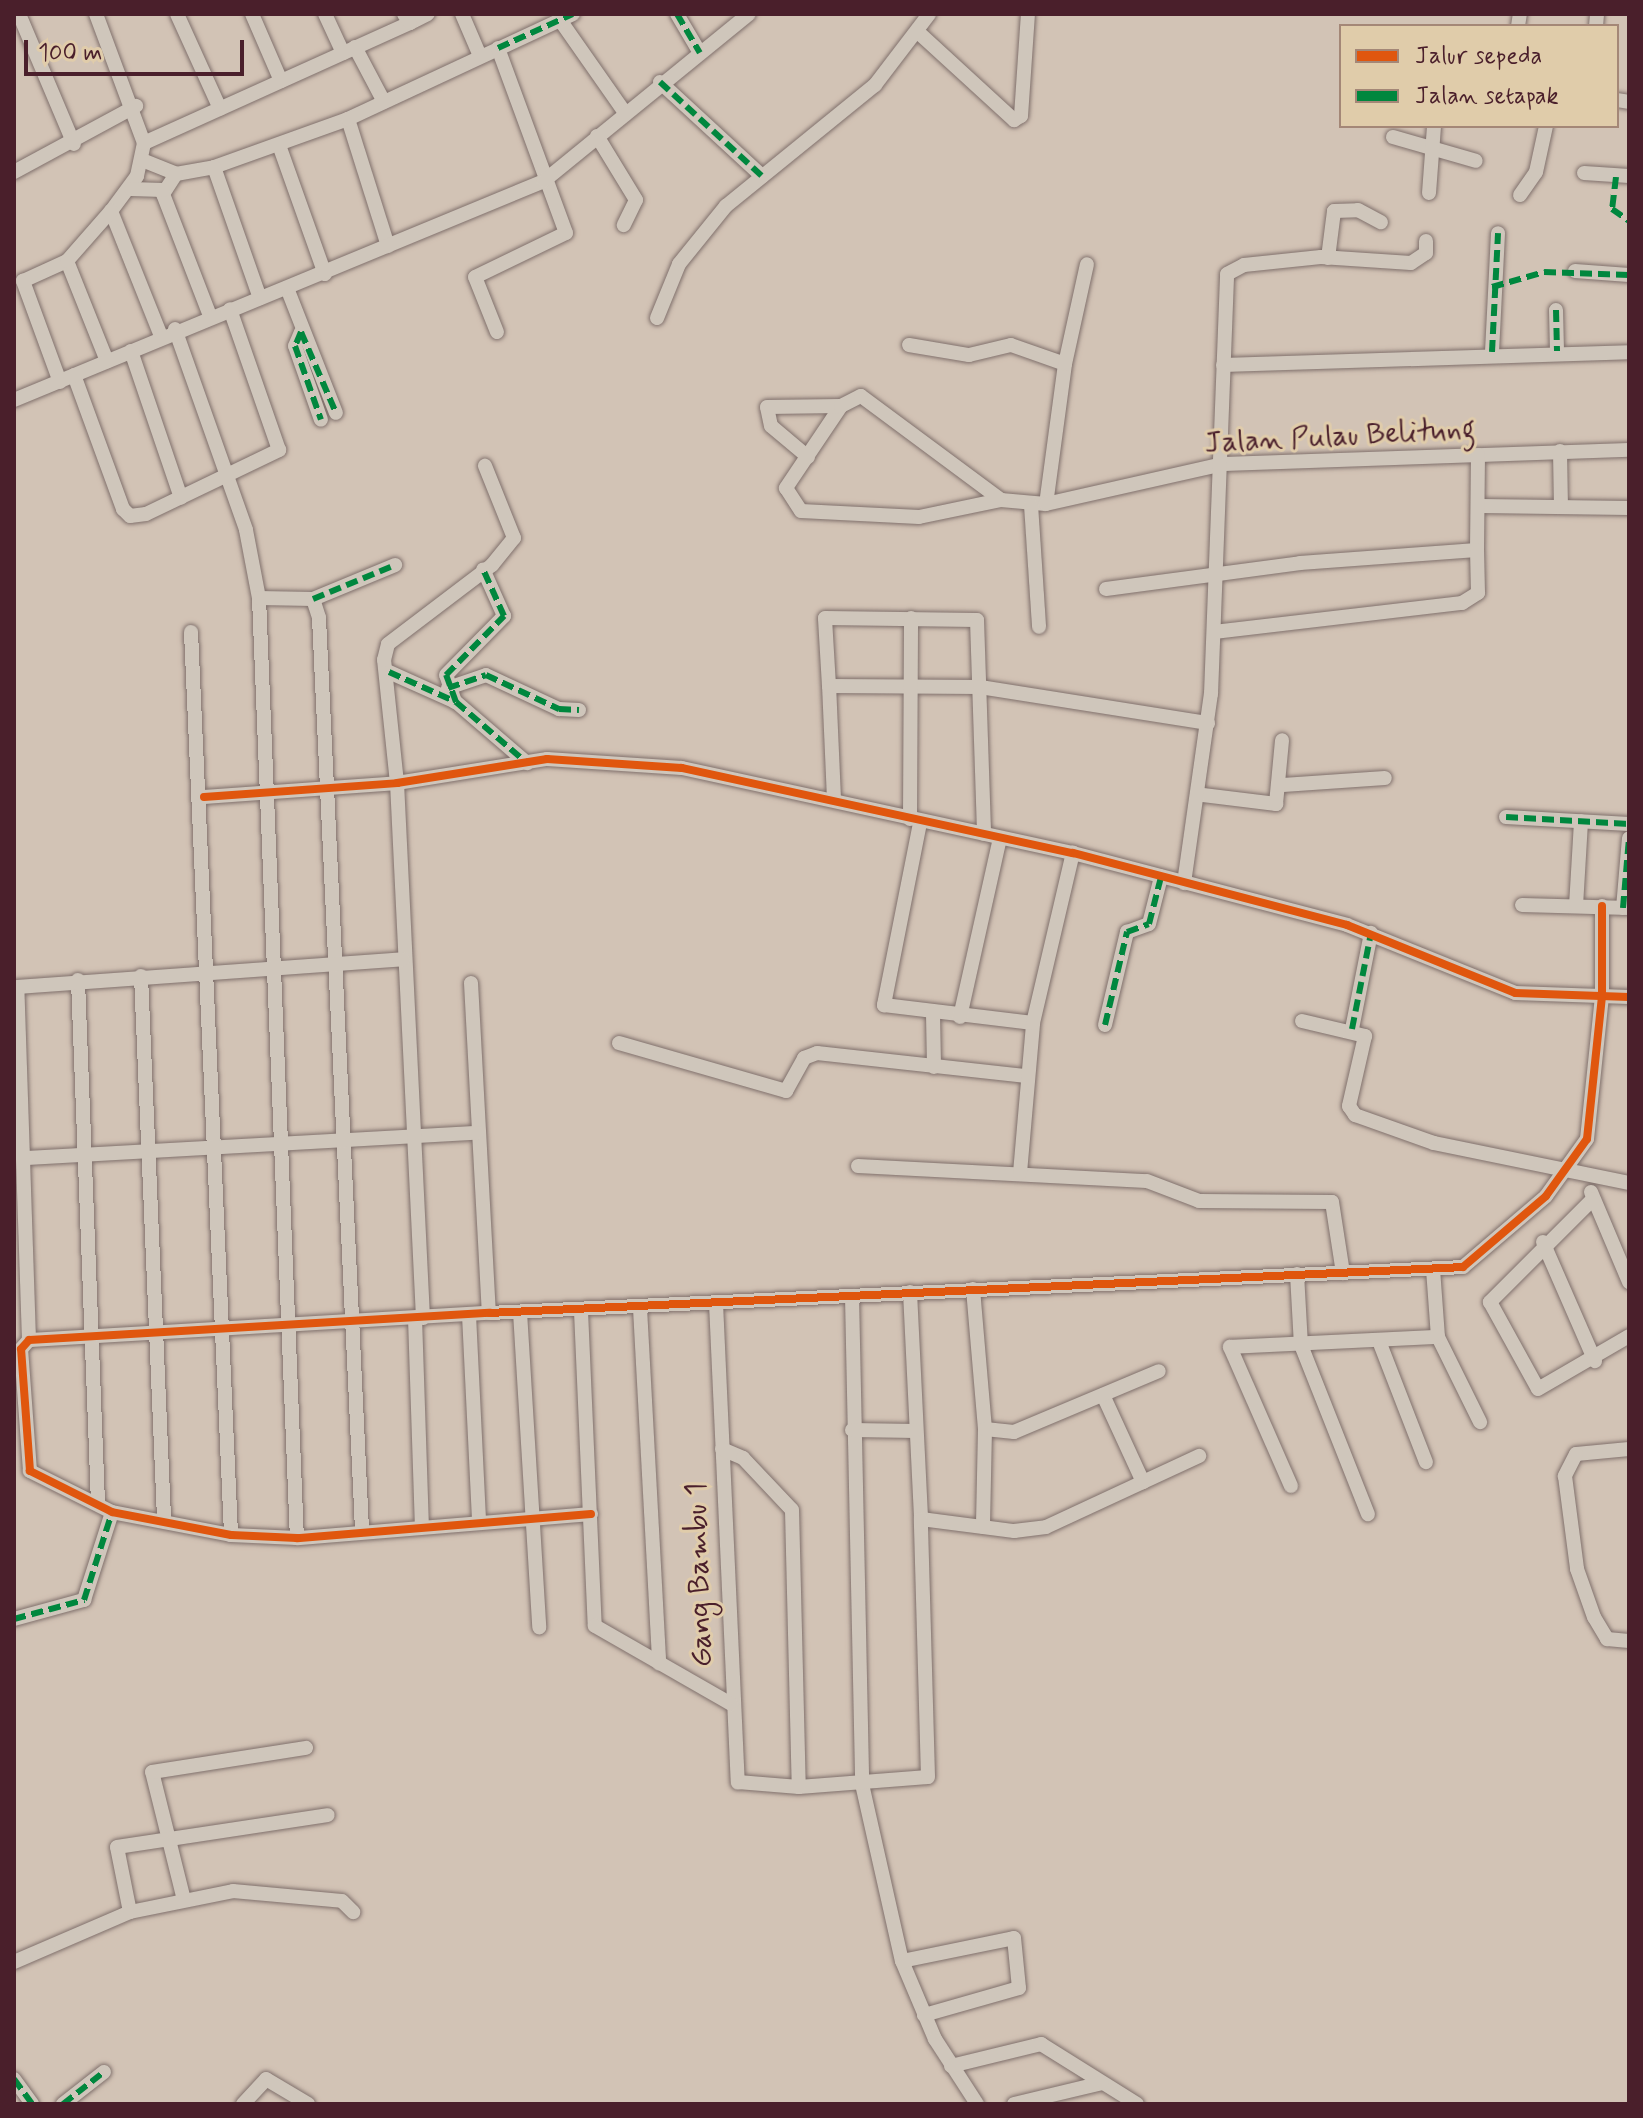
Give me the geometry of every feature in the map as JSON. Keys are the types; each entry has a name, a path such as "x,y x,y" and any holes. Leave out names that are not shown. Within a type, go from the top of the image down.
{"street":[{"path":"19,14 74,144"},
{"path":"96,14 136,106 144,143 142,160 131,189 67,261 35,271 23,286 126,514 181,498 281,446 230,309"},
{"path":"177,14 220,109"},
{"path":"252,14 281,81"},
{"path":"325,14 384,102"},
{"path":"144,143 349,50 407,18 428,14"},
{"path":"462,14 480,56"},
{"path":"677,14 700,53"},
{"path":"14,400 168,333 325,274 544,181 660,82 749,14"},
{"path":"657,318 699,237 762,176 875,85 919,33 929,14"},
{"path":"919,33 1014,120 1021,116 1028,14"},
{"path":"142,160 176,174 214,167 348,119 567,17 625,113"},
{"path":"497,332 475,277 565,236 498,48"},
{"path":"660,82 762,176"},
{"path":"14,172 74,144 136,106"},
{"path":"348,119 388,246"},
{"path":"1429,193 1429,146 1434,128"},
{"path":"1520,195 1536,172 1546,128"},
{"path":"597,136 636,200 624,225"},
{"path":"1393,137 1476,161"},
{"path":"279,145 325,274"},
{"path":"214,167 260,298"},
{"path":"1584,173 1623,177"},
{"path":"163,190 176,174"},
{"path":"131,189 163,190"},
{"path":"163,190 210,316"},
{"path":"1328,258 1334,211 1358,210 1381,222"},
{"path":"111,211 168,333 226,475 259,598 269,791 278,1144 297,1538"},
{"path":"1492,352 1498,233"},
{"path":"1184,883 1203,795 1224,464 1223,365 1227,274 1244,265 1328,258 1411,263 1426,253 1426,241"},
{"path":"67,261 107,361"},
{"path":"1039,627 1039,504 1087,264"},
{"path":"1575,271 1629,275"},
{"path":"287,288 301,332 336,413"},
{"path":"1556,310 1557,351"},
{"path":"301,332 295,346 321,420"},
{"path":"909,345 969,355 1011,345 1065,364"},
{"path":"131,351 181,498"},
{"path":"1223,365 1492,352 1629,352"},
{"path":"841,406 808,457 771,426 767,407 841,406 861,396 1001,500"},
{"name":"Jalan Pulau Belitung","path":"808,457 786,488 801,511 935,516 1001,500 1039,504 1224,464 1629,450"},
{"path":"1560,451 1561,506"},
{"path":"1214,632 1462,603 1478,593 1477,550 1481,506 1478,455"},
{"path":"422,1526 419,1318 409,1136 397,783 388,644 483,569 514,534 485,466"},
{"path":"1481,506 1629,508"},
{"path":"1106,589 1217,574 1477,550"},
{"path":"259,598 313,599 395,565"},
{"path":"447,682 504,616 483,569"},
{"path":"313,599 330,788 334,965 362,1530"},
{"path":"911,618 915,821 884,1005 933,1014 1033,1023"},
{"path":"834,799 823,619 977,620 984,834"},
{"path":"191,632 204,797 212,1148 231,1535"},
{"path":"466,657 486,675 553,707 579,710"},
{"path":"389,672 447,682 486,675"},
{"path":"413,678 456,702 527,763"},
{"path":"447,682 456,702"},
{"path":"829,686 980,687 1208,723"},
{"path":"1203,795 1272,806 1283,785 1282,740"},
{"path":"204,797 397,783 527,763 583,758 682,768 1073,853 1371,933 1498,989 1629,997"},
{"path":"1283,785 1385,778"},
{"path":"1506,817 1629,824"},
{"path":"1576,906 1581,821"},
{"path":"960,1017 1000,838"},
{"path":"1522,905 1626,908 1629,838"},
{"path":"1020,1173 1033,1023 1073,853"},
{"path":"1105,1025 1127,932 1149,924 1161,877"},
{"path":"29,1340 220,1333 489,1313 1433,1269 1474,1261 1569,1170 1593,1117 1602,997 1602,906"},
{"path":"1352,1029 1371,933"},
{"path":"403,959 78,980 14,990 25,1158 29,1340 21,1349 27,1464 44,1481 112,1512 164,1519 231,1535 297,1538 479,1519 591,1514"},
{"path":"141,976 153,1335 164,1519"},
{"path":"78,980 88,1339 98,1504"},
{"path":"471,983 476,1133 489,1313"},
{"path":"933,1014 934,1067"},
{"path":"1302,1021 1352,1029 1367,1042 1349,1106 1355,1115 1434,1143 1569,1170 1588,1180 1629,1183"},
{"path":"619,1043 786,1091 809,1054 1027,1076"},
{"path":"25,1158 476,1133"},
{"path":"858,1166 1147,1181 1199,1201 1332,1202 1343,1273"},
{"path":"1588,1180 1593,1199 1629,1282"},
{"path":"1593,1199 1543,1242 1490,1302 1538,1389 1595,1361 1629,1336"},
{"path":"1543,1242 1595,1361"},
{"path":"1433,1269 1438,1337 1480,1422"},
{"path":"1297,1274 1301,1345 1368,1514"},
{"path":"973,1289 985,1429 983,1527"},
{"path":"722,1449 743,1458 792,1510 799,1787 862,1784 930,1774 910,1292"},
{"path":"852,1296 852,1430 862,1784 902,1961 924,2015 951,2066 977,2104"},
{"name":"Gang Bambu 1","path":"716,1303 731,1704 738,1782 799,1787"},
{"path":"640,1308 659,1663"},
{"path":"581,1311 595,1626 731,1704"},
{"path":"520,1312 539,1627"},
{"path":"469,1315 479,1519"},
{"path":"1291,1486 1229,1350 1438,1337"},
{"path":"1379,1341 1426,1462"},
{"path":"985,1429 1014,1432 1159,1371"},
{"path":"1103,1395 1143,1482"},
{"path":"852,1430 916,1431"},
{"path":"1629,1449 1586,1451 1565,1467 1577,1569 1607,1639 1629,1641"},
{"path":"921,1519 983,1527 1046,1527 1199,1456"},
{"path":"14,1619 84,1600 112,1512"},
{"path":"184,1900 173,1838 152,1772 306,1748"},
{"path":"130,1912 117,1847 328,1815"},
{"path":"14,1962 130,1912 184,1900 256,1891 342,1901 353,1912"},
{"path":"902,1961 1014,1938 1019,1988 924,2015"},
{"path":"951,2066 1041,2044 1137,2104"},
{"path":"63,2104 104,2072"},
{"path":"14,2079 32,2104"},
{"path":"243,2104 266,2079 308,2104"},
{"path":"1014,2104 1102,2083"}],"marked path":[{"path":"498,48 573,14"},
{"path":"677,14 700,53"},
{"path":"660,82 762,176"},
{"path":"1616,177 1612,209 1629,221"},
{"path":"1492,352 1498,233"},
{"path":"1492,287 1544,272 1629,275"},
{"path":"1556,310 1557,351"},
{"path":"301,332 295,346 321,420"},
{"path":"301,332 336,413"},
{"path":"313,599 395,565"},
{"path":"456,702 446,675 504,616 483,569"},
{"path":"389,672 456,702 527,763"},
{"path":"448,688 486,675 559,709 579,710"},
{"path":"1506,817 1629,824"},
{"path":"1623,908 1629,838"},
{"path":"1105,1025 1127,932 1149,924 1161,877"},
{"path":"1352,1029 1371,933"},
{"path":"14,1619 84,1600 112,1512"},
{"path":"63,2104 104,2072"},
{"path":"14,2079 32,2104"}],"cycle path":[{"path":"204,797 397,783 547,759 682,768 1073,853 1347,925 1515,993 1629,997"},
{"path":"591,1514 297,1538 231,1535 112,1512 30,1471 21,1349 29,1340 489,1313 1463,1267 1546,1196 1587,1139 1602,997 1602,906"}]}
